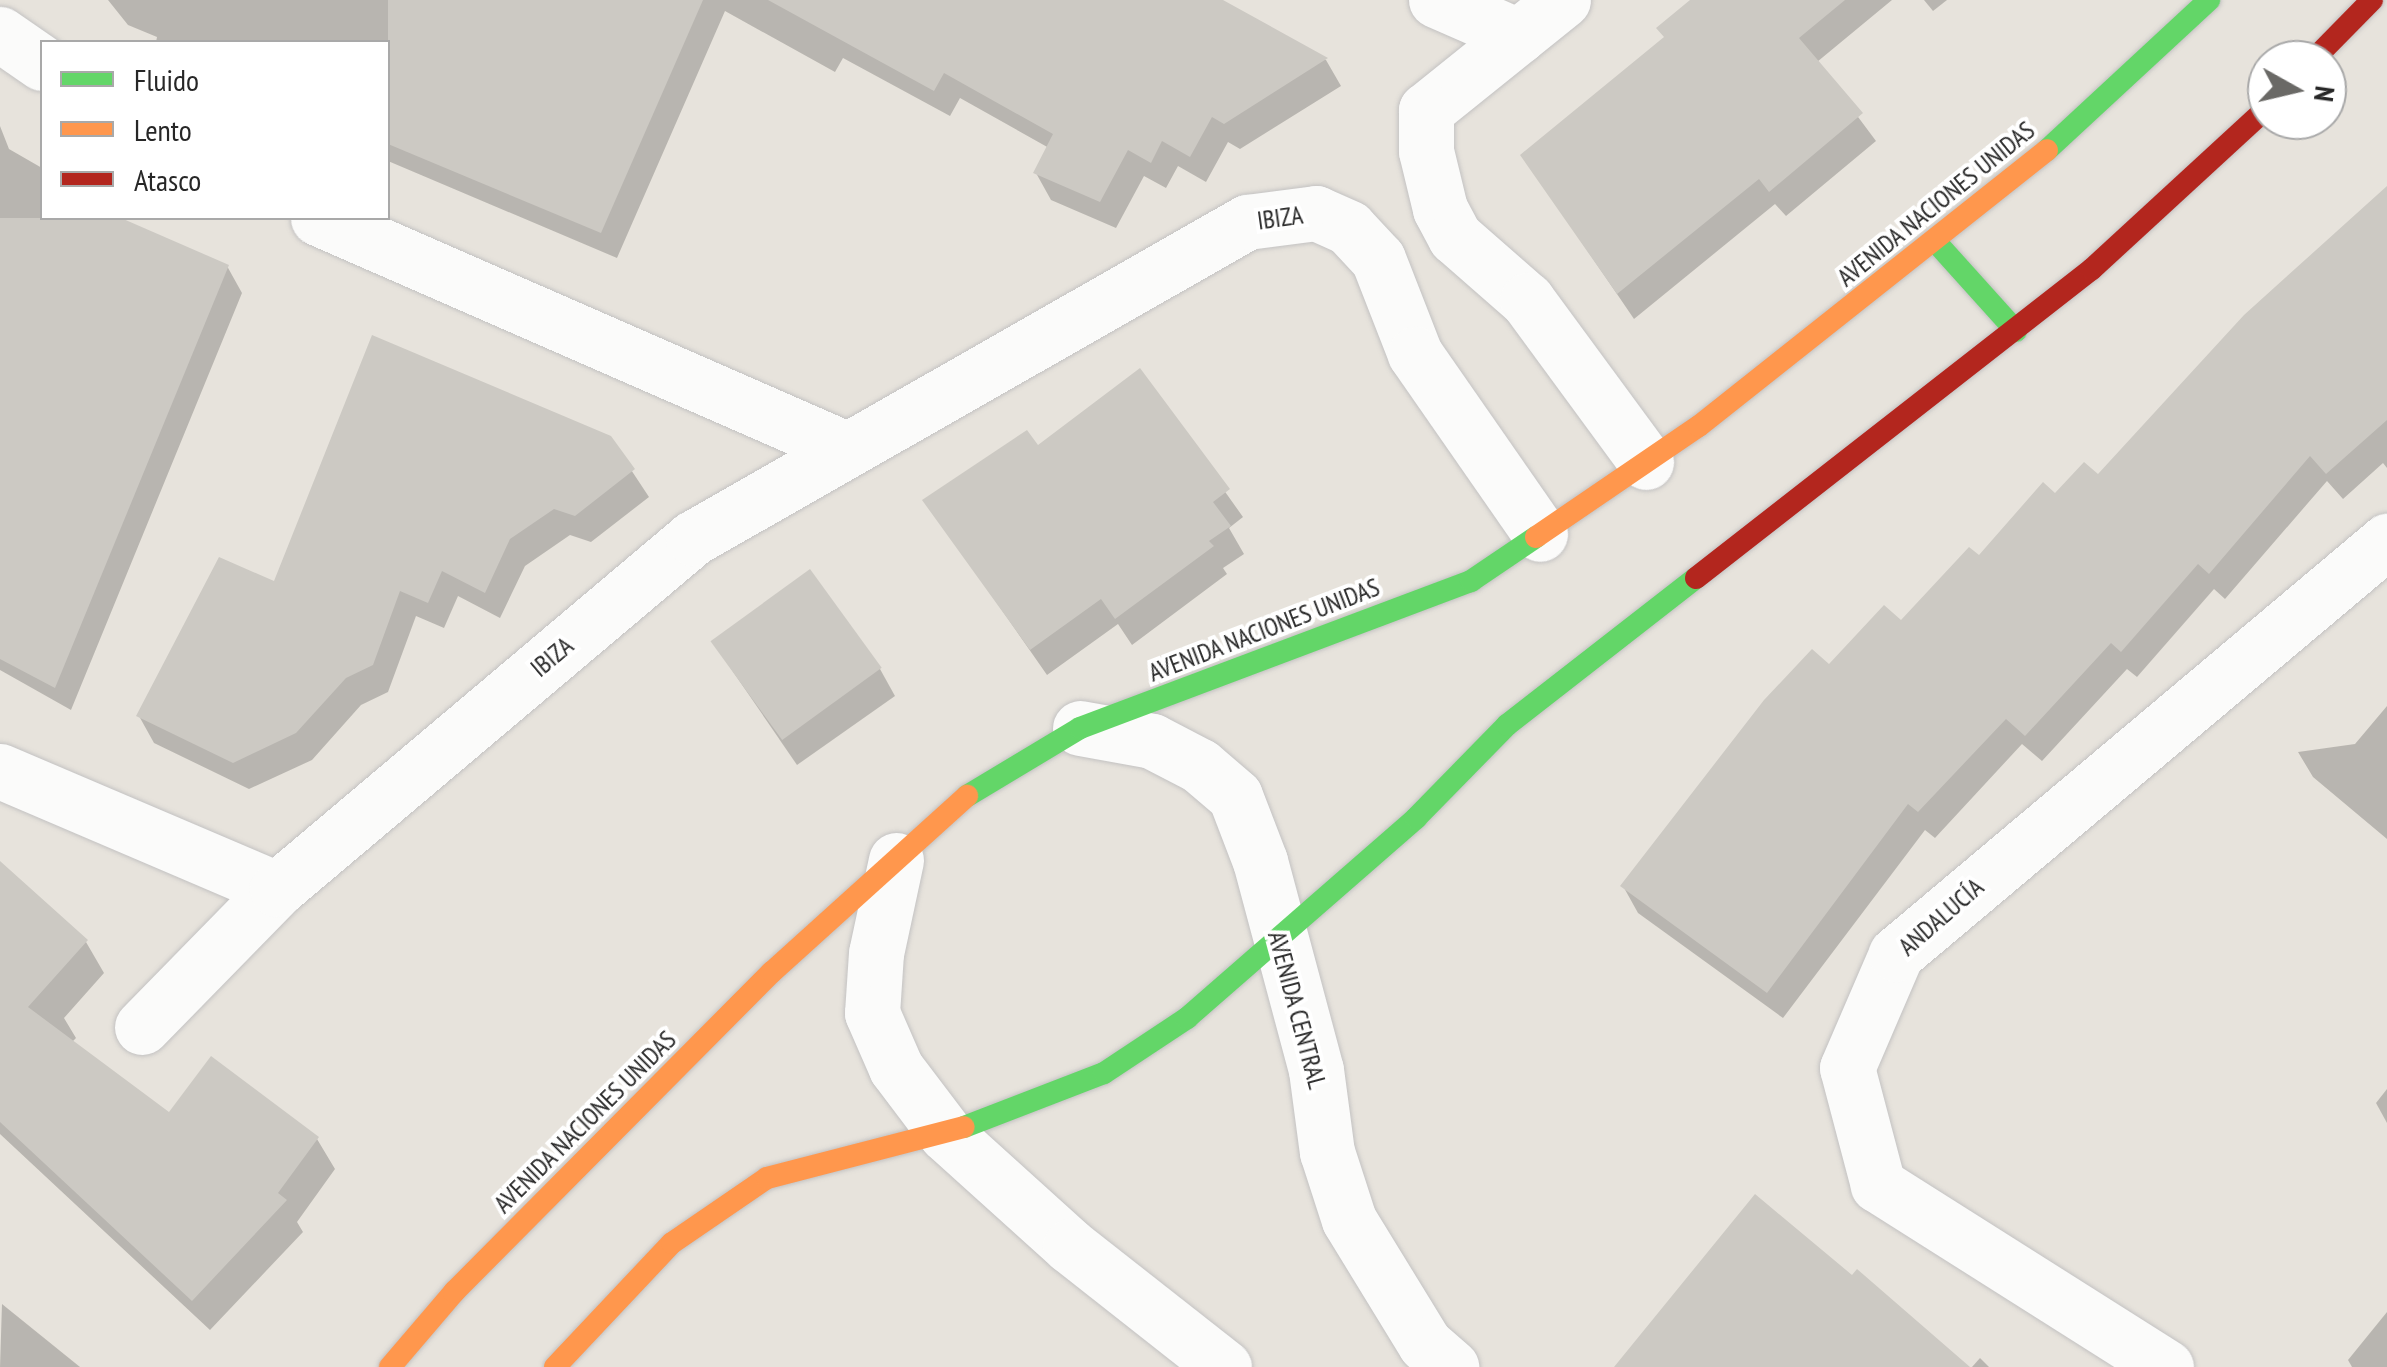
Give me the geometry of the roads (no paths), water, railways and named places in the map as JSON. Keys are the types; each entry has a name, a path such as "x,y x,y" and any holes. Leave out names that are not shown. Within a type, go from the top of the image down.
{"street":[{"path":"1436,0 1518,36"},
{"path":"1563,0 1426,110 1426,151 1440,208 1455,236 1528,300 1646,462"},
{"name":"AVENIDA NACIONES UNIDAS","path":"390,1367 454,1292 772,972 970,793 1080,728 1471,582 1646,462 1936,241 2100,108 2209,0"},
{"path":"2333,40 2372,0"},
{"path":"0,34 40,62"},
{"path":"555,1367 672,1244 766,1178 946,1134 1104,1073 1187,1018 1416,818 1508,725 2016,331 2247,126"},
{"name":"IBIZA","path":"142,1027 277,889 693,538 844,448 1247,222 1316,213 1349,228 1378,259 1416,354 1540,534"},
{"path":"323,220 844,448"},
{"path":"1936,241 2016,331"},
{"name":"ANDALUCÍA","path":"2166,1367 1878,1186 1846,1068 1896,954 2387,541"},
{"name":"AVENIDA CENTRAL","path":"1080,728 1152,741 1200,766 1235,796 1260,861 1277,938 1316,1070 1326,1152 1349,1220 1424,1344 1451,1367"},
{"path":"0,771 277,889"},
{"path":"896,860 876,953 872,1013 896,1068 946,1134 1070,1246 1224,1367"}]}
